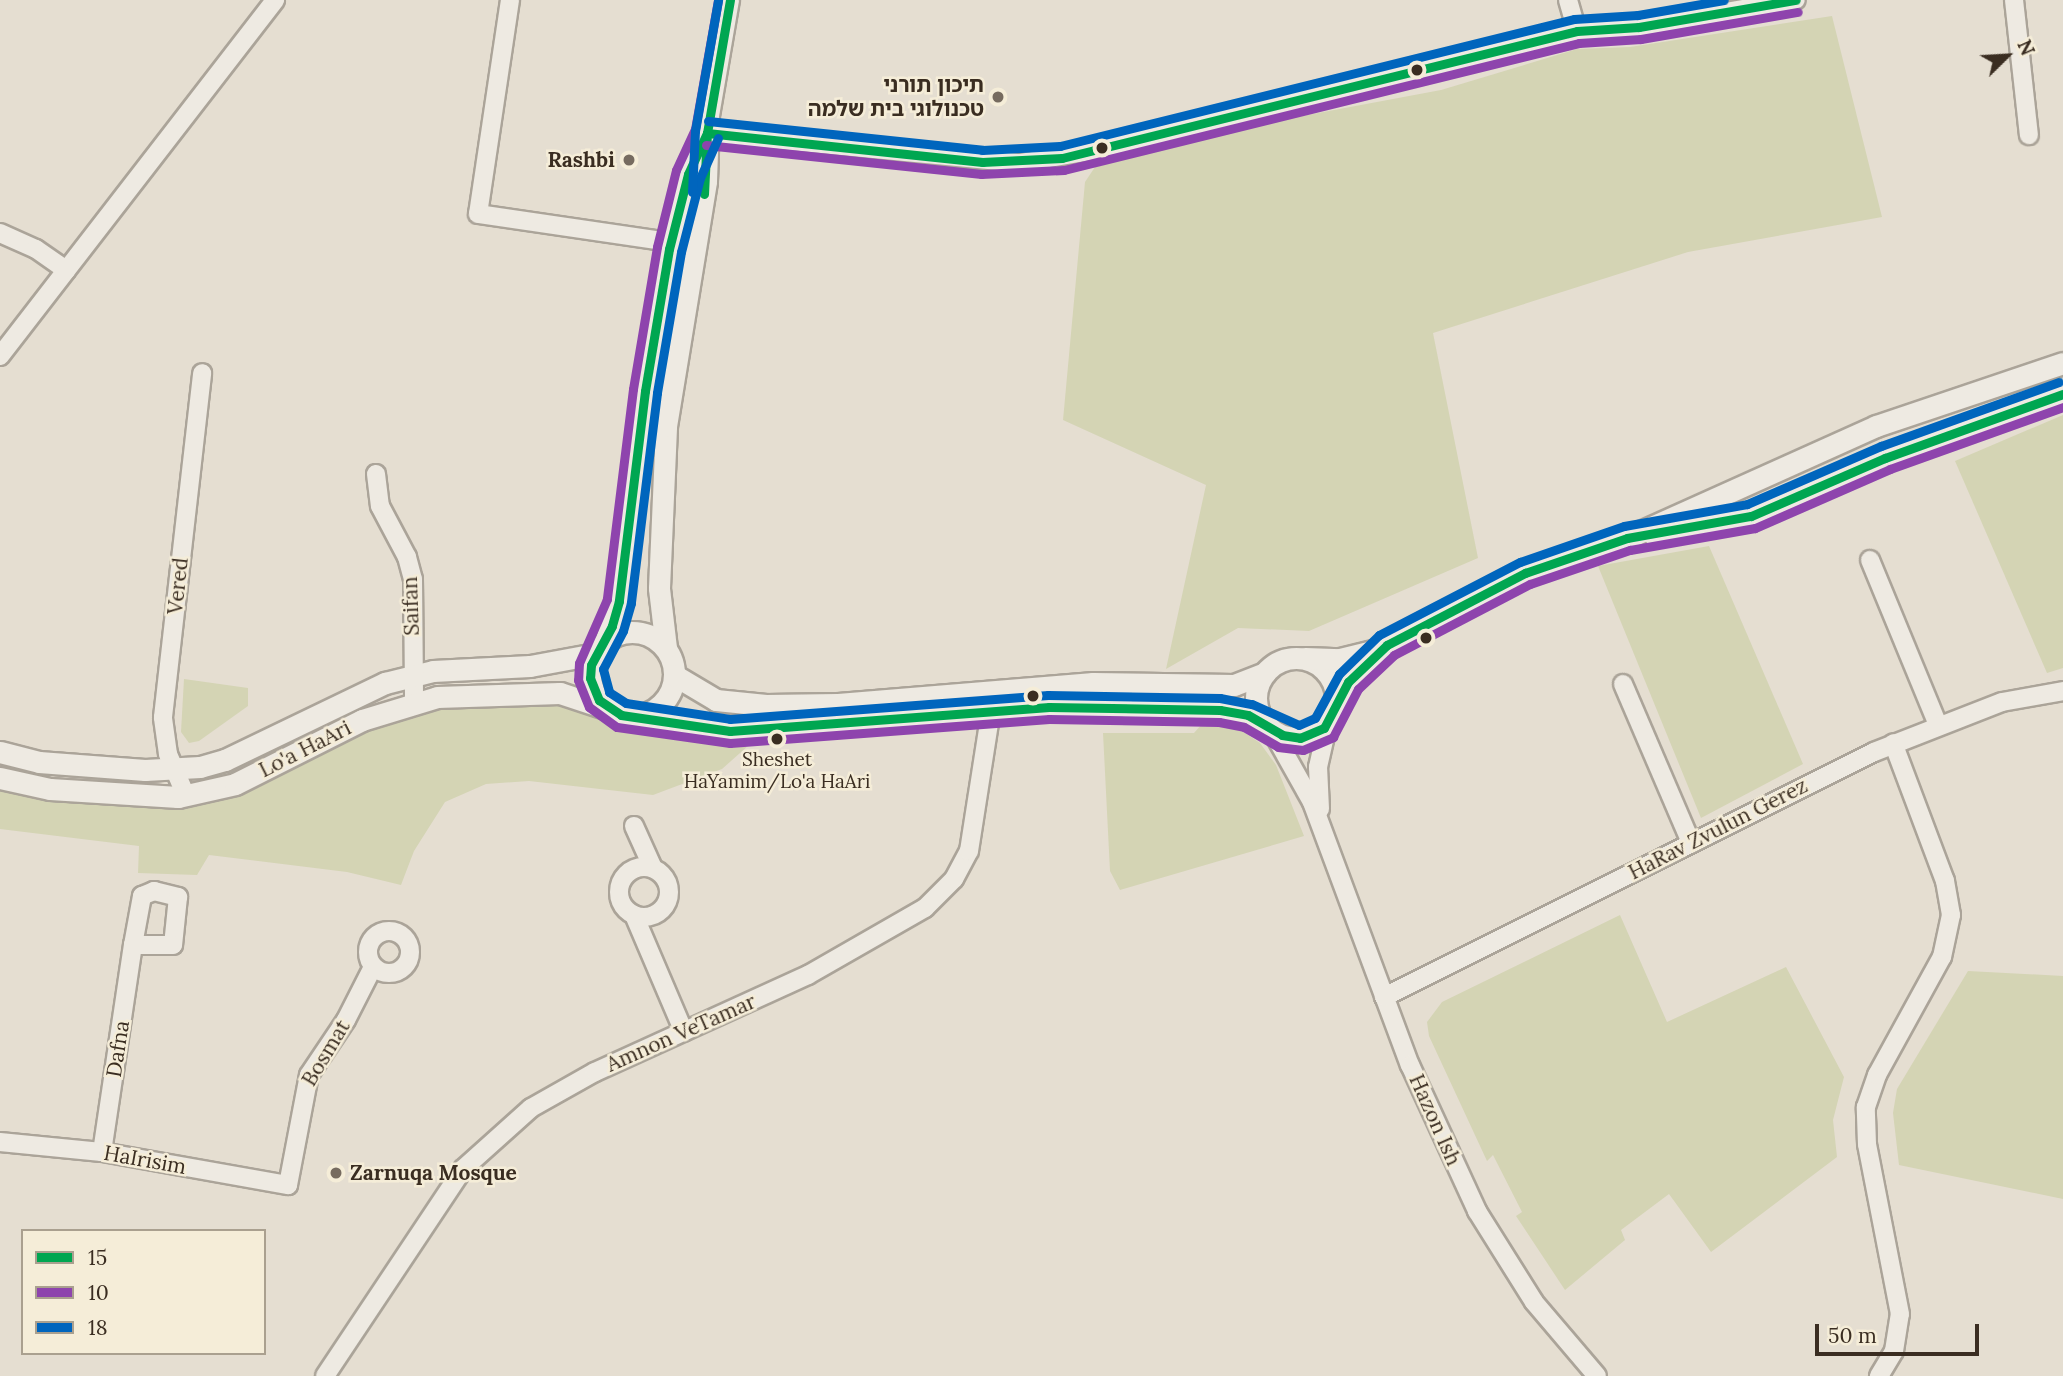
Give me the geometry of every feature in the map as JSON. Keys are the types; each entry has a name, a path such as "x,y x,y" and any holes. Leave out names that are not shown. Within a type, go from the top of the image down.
{"street":[{"path":"510,0 478,214 670,242"},
{"path":"634,717 647,714 667,699 674,674 666,648 659,588 666,426 706,181 707,133 730,0"},
{"path":"1568,0 1577,31"},
{"path":"707,133 982,162 1062,158 1577,31 1639,27 1796,0"},
{"path":"2014,0 2029,135"},
{"path":"0,356 266,4"},
{"path":"707,133 688,174 670,242 645,391 619,601 590,678 608,709 634,717 754,730 993,701 1093,683 1234,685 1265,673 1286,659 1340,659 1387,646 1525,573 1627,538 1876,426 2063,363"},
{"path":"0,233 36,249 66,270"},
{"name":"Vered","path":"186,796 175,771 163,717 202,373"},
{"path":"1627,538 1751,516 1859,468 2063,394"},
{"name":"Saifan","path":"376,474 380,506 407,557 413,579 411,676 414,702"},
{"path":"1870,560 1938,725"},
{"path":"600,648 616,635 643,633 666,648"},
{"path":"674,674 701,694 736,704 993,701 1049,707 1225,711 1300,738 1332,715 1353,676 1387,646"},
{"name":"Lo'a HaAri","path":"0,752 39,762 175,771 225,760 351,696 411,676 474,667 530,666 600,648"},
{"path":"1305,658 1330,676 1332,715"},
{"path":"1265,673 1256,695 1269,727"},
{"path":"1623,684 1691,843"},
{"name":"HaRav Zvulun Gerez","path":"1384,998 1893,743 2002,702 2063,691"},
{"name":"Lo'a HaAri","path":"0,778 50,789 186,796 235,784 362,720 414,702 476,693 547,692 583,697 608,709"},
{"name":"Amnon VeTamar","path":"326,1376 463,1168 531,1108 595,1072 900,927 954,879 969,851 979,808 993,701"},
{"name":"Hazon Ish","path":"1325,836 1318,779 1332,715"},
{"name":"Hazon Ish","path":"1269,727 1302,780 1384,998 1440,1134 1482,1220 1534,1302 1597,1376"},
{"path":"1879,1376 1897,1342 1900,1314 1867,1144 1866,1107 1877,1075 1942,957 1951,915 1945,881 1893,743"},
{"path":"634,826 653,868 668,886 667,901 650,916 634,915"},
{"path":"653,868 638,867 622,880 621,902 634,915 684,1032"},
{"name":"Dafna","path":"102,1152 134,945"},
{"name":"Bosmat","path":"288,1185 309,1075 352,1011 373,967"},
{"name":"HaIrisim","path":"0,1142 102,1152 288,1185"}],"green space":[{"path":"1832,16 1882,217 1688,252 1433,333 1478,558 1309,631 1238,628 1166,669 1206,485 1063,420 1085,182 1101,158 1130,148 1441,90 1577,49 1630,47"},
{"path":"2063,415 2063,668 2047,673 1955,461"},
{"path":"1709,546 1803,764 1701,818 1598,566"},
{"path":"184,679 248,688 248,706 199,741 189,743 181,732"},
{"path":"555,699 624,727 673,730 749,745 722,769 653,795 529,781 486,784 445,802 414,851 401,885 347,872 209,855 197,875 138,873 139,846 0,829 0,790 181,803 376,720 425,707"},
{"path":"1202,724 1239,729 1260,743 1276,765 1304,836 1120,890 1110,871 1103,733 1194,733"},
{"path":"1620,915 1667,1022 1786,967 1844,1077 1833,1120 1837,1157 1711,1252 1669,1194 1621,1230 1625,1240 1565,1290 1516,1216 1522,1212 1493,1155 1487,1161 1429,1036 1427,1022 1442,1002"},
{"path":"1968,971 2063,976 2063,1199 1899,1165 1893,1113 1897,1089"}],"transit line":[{"name":"10","path":"718,0 695,129 676,170 657,247 633,389 607,599 579,663 578,680 589,707 617,727 730,743 1049,719 1219,722 1244,727 1278,747 1303,750 1333,737 1358,689 1394,655 1530,584 1630,550 1755,528 1890,469 2063,407"},
{"name":"18","path":"692,192 695,131 718,0"},
{"name":"15","path":"704,194 707,133 730,0"},
{"name":"18","path":"708,121 982,150 1060,146 1574,19 1638,15 1724,0"},
{"name":"15","path":"707,133 982,162 1062,158 1577,31 1639,27 1796,0"},
{"name":"10","path":"706,145 981,174 1064,170 1579,43 1641,39 1798,12"},
{"name":"15","path":"707,133 688,174 669,249 645,391 619,601 612,626 591,665 590,678 599,700 621,715 730,731 1049,707 1220,710 1248,715 1282,735 1300,738 1324,728 1348,682 1387,645 1525,573 1627,538 1751,516 1885,458 2063,394"},
{"name":"18","path":"718,138 700,178 681,252 657,393 631,603 623,631 603,669 609,692 626,703 730,719 1048,695 1220,698 1252,704 1299,725 1315,718 1339,674 1379,635 1520,562 1624,526 1747,504 1881,446 2059,382"}],"place":[{"name":"תיכון תורני טכנולוגי בית שלמה","path":"998,97"},
{"name":"Rashbi","path":"629,160"},
{"name":"Sheshet HaYamim/Lo'a HaAri","path":"777,739"},
{"name":"Zarnuqa Mosque","path":"336,1173"}]}
